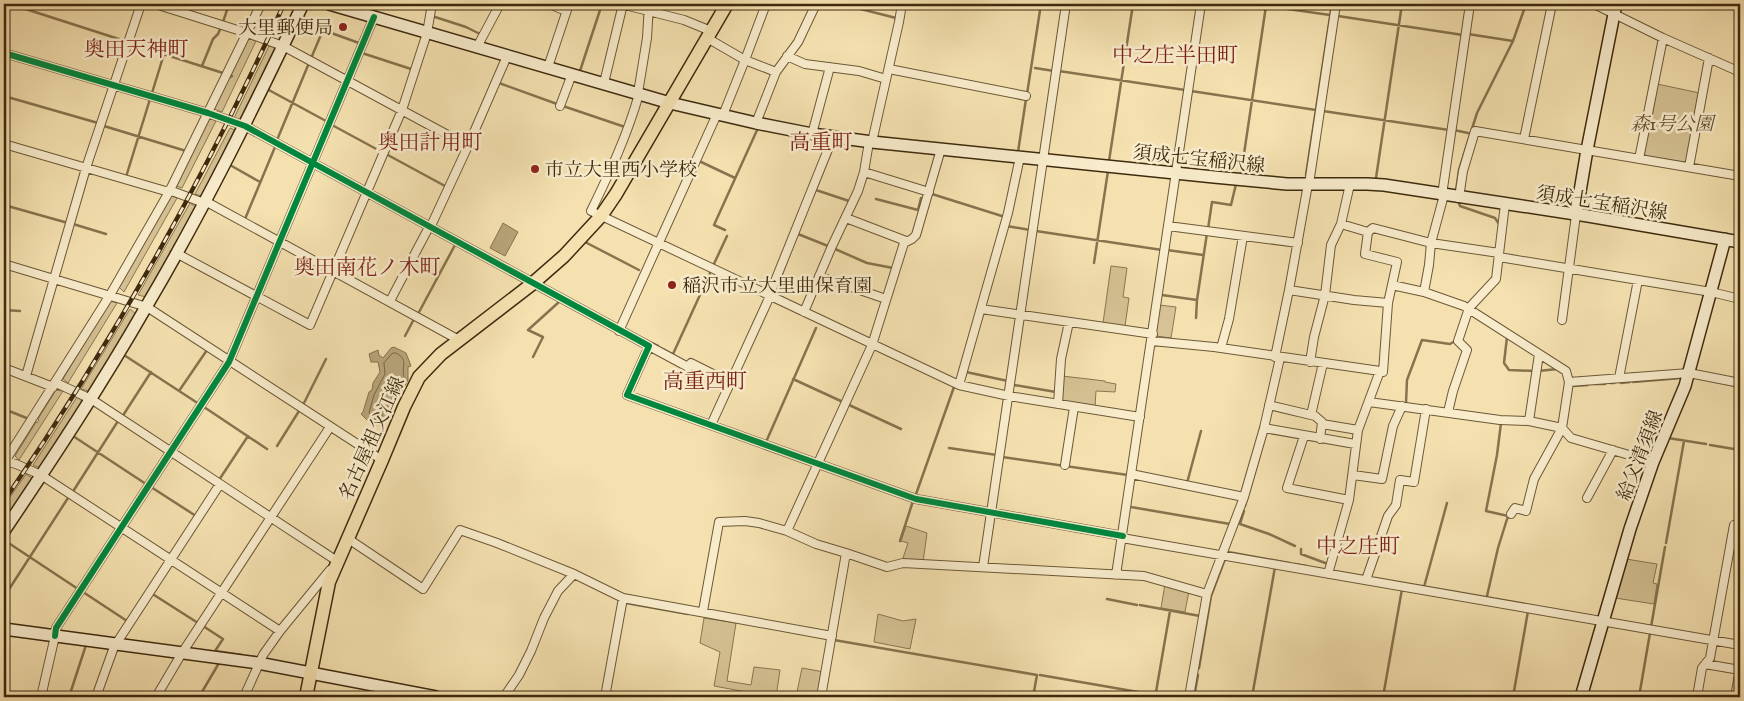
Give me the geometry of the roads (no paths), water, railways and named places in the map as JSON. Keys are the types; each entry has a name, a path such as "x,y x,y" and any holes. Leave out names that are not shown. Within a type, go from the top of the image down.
{"main road":[{"name":"名古屋祖父江線","path":"306,697 329,582 404,407 419,377 441,354 532,284 564,256 601,216 616,194 727,4"}],"street":[{"path":"26,376 86,168 141,4"},
{"path":"155,4 282,46 468,146"},
{"path":"261,4 169,191 110,295 4,462 16,464 41,476 280,631"},
{"path":"4,531 91,399 147,307 245,126 302,4"},
{"name":"須成七宝稲沢線","path":"329,4 352,7 374,17 670,103 812,134 871,142 1287,184 1384,185 1725,239"},
{"path":"176,253 310,325 402,110 427,33 432,4"},
{"path":"476,47 500,4"},
{"path":"548,67 568,7 549,4"},
{"path":"604,84 622,4 649,7 684,20 745,60 776,72"},
{"path":"620,330 745,60 766,4"},
{"path":"756,123 776,72 798,42 816,4"},
{"path":"804,312 858,192 889,69 902,4"},
{"path":"983,566 1066,4"},
{"path":"1116,575 1201,4"},
{"path":"1189,697 1207,594 1244,497 1269,405 1308,184 1336,4"},
{"path":"1424,292 1431,243 1443,195 1470,4"},
{"path":"1524,139 1552,4"},
{"path":"1594,4 1615,9 1663,38 1740,72"},
{"path":"1736,4 1740,8"},
{"path":"649,7 647,38 638,94 622,144 591,211 959,385 1008,396 1140,417"},
{"path":"1562,320 1576,214 1615,9"},
{"path":"41,697 56,628 229,362 374,17"},
{"path":"1639,159 1663,38"},
{"path":"4,53 208,113 245,126 532,284 688,367 691,363 731,383"},
{"path":"390,301 430,227 507,56"},
{"path":"787,56 805,64 860,71 886,79"},
{"path":"1689,168 1709,58"},
{"path":"812,134 830,67"},
{"path":"889,69 1026,96"},
{"path":"560,106 572,74"},
{"path":"1459,198 1463,171 1476,131 1739,176 1740,162"},
{"path":"711,425 770,296 833,137"},
{"path":"4,144 205,202 459,340"},
{"path":"846,218 906,240 912,239 916,234 941,149"},
{"path":"959,385 1008,213 1020,157"},
{"path":"864,172 928,192"},
{"path":"1310,362 1314,337 1325,295 1331,245 1341,224 1350,184"},
{"path":"1448,412 1452,391 1467,350 1458,341 1469,308 1496,279 1505,204"},
{"path":"1341,224 1368,232"},
{"path":"1168,226 1298,243"},
{"path":"981,309 1383,372 1388,303 1397,262 1365,254 1368,232 1373,228 1431,243 1711,292 1740,299"},
{"path":"1221,348 1229,319 1243,236"},
{"path":"1725,239 1740,242"},
{"name":"給父清須線","path":"1581,697 1630,529 1653,462 1689,373 1725,239"},
{"path":"787,531 872,345 906,240"},
{"path":"4,264 147,307 382,460"},
{"path":"819,276 886,299"},
{"path":"1619,378 1638,280"},
{"path":"1392,284 1424,292 1469,308 1566,371 1569,382 1562,428 1534,479 1526,511 1516,508 1511,514"},
{"path":"1289,290 1388,303"},
{"path":"1058,404 1061,359 1069,322"},
{"path":"649,346 627,395 916,500 1740,645"},
{"path":"1529,421 1539,354"},
{"path":"1311,415 1322,363"},
{"path":"4,368 91,399 337,562 280,631 258,663 244,697"},
{"path":"1328,574 1349,500 1358,430 1380,371"},
{"path":"1569,382 1689,373 1740,383"},
{"path":"1369,402 1500,420 1529,421 1562,428 1571,438 1653,462"},
{"path":"1269,405 1311,415 1320,420 1322,424 1320,438"},
{"path":"1353,475 1382,479 1393,426 1402,406"},
{"path":"1065,465 1074,407"},
{"path":"1366,580 1388,516 1396,505 1400,480 1414,482 1426,410"},
{"path":"1322,424 1358,430"},
{"path":"156,697 182,653 330,427"},
{"path":"1264,428 1355,444"},
{"path":"1304,436 1287,488 1349,500"},
{"path":"1588,498 1612,450"},
{"path":"1131,474 1244,497"},
{"path":"96,697 116,644 220,484"},
{"path":"702,611 719,522 745,521 787,531 816,544 887,566 903,563 983,566 1144,576 1207,594"},
{"path":"1697,697 1702,668 1710,658 1734,525"},
{"path":"347,538 423,589 460,530 574,574 623,598 832,636"},
{"path":"821,697 846,553"},
{"path":"504,697 519,675 531,652 544,618 555,597 574,574"},
{"path":"606,697 623,598"},
{"path":"4,629 258,663 410,695 436,697"},
{"path":"1705,664 1740,670 1735,697"}],"water":[{"path":"503,223 518,232 505,256 490,248"},
{"path":"394,347 406,353 411,366 408,367 408,380 384,423 372,425 361,414 369,392 372,390 373,383 380,372 378,362 371,362 369,354 378,350 379,355 383,358"}],"waterway":[{"path":"10,4 125,41"},
{"path":"223,22 229,4"},
{"path":"375,12 378,4"},
{"path":"411,4 426,9"},
{"path":"580,71 602,4"},
{"path":"841,4 896,18"},
{"path":"1027,94 1041,4"},
{"path":"1109,161 1133,4"},
{"path":"1253,4 1330,15"},
{"path":"1306,175 1332,4"},
{"path":"1376,178 1402,4"},
{"path":"1456,191 1459,170 1477,113 1513,41 1526,4"},
{"path":"1241,174 1266,6"},
{"path":"432,16 466,27 480,34"},
{"path":"1338,16 1463,35"},
{"path":"202,66 213,39 221,27"},
{"path":"312,56 323,30 359,43"},
{"path":"1468,34 1513,41"},
{"path":"132,44 223,73"},
{"path":"362,53 411,69"},
{"path":"152,93 164,54"},
{"path":"277,140 309,63"},
{"path":"1035,68 1054,71"},
{"path":"1059,71 1185,90"},
{"path":"499,83 557,104"},
{"path":"267,89 326,121"},
{"path":"1191,91 1316,110"},
{"path":"4,96 98,123"},
{"path":"126,177 150,99"},
{"path":"1018,152 1026,99"},
{"path":"563,106 625,127"},
{"path":"1323,111 1449,130"},
{"path":"332,125 380,151"},
{"path":"104,126 186,151"},
{"path":"725,230 714,225 758,128"},
{"path":"1454,130 1468,133"},
{"path":"811,201 835,142"},
{"path":"245,219 275,147"},
{"path":"386,154 445,186"},
{"path":"699,161 735,178"},
{"path":"230,165 260,182"},
{"path":"1094,263 1108,171"},
{"path":"1208,229 1212,202 1231,205 1236,184"},
{"path":"816,190 849,201"},
{"path":"932,194 1005,217"},
{"path":"876,199 918,210 921,198"},
{"path":"1459,203 1460,206 1495,218 1499,224"},
{"path":"4,205 68,223"},
{"path":"73,224 106,234"},
{"path":"1007,226 1030,230 1030,228"},
{"path":"1036,231 1162,250"},
{"path":"1196,318 1207,233"},
{"path":"798,234 828,246"},
{"path":"713,266 727,236"},
{"path":"585,242 639,270"},
{"path":"418,314 455,245"},
{"path":"835,249 867,263 893,268"},
{"path":"1167,250 1203,255"},
{"path":"785,266 775,291 776,294 787,300"},
{"path":"673,354 710,273"},
{"path":"1162,295 1197,300"},
{"path":"533,357 543,337 528,330 559,302"},
{"path":"4,310 20,311"},
{"path":"405,336 414,319"},
{"path":"766,442 816,328"},
{"path":"1507,337 1504,363 1509,370 1535,371"},
{"path":"641,338 658,346"},
{"path":"1406,403 1407,380 1422,340 1450,344 1455,341"},
{"path":"663,349 672,354"},
{"path":"179,391 207,350"},
{"path":"124,355 199,404"},
{"path":"303,405 326,359"},
{"path":"1538,371 1558,369"},
{"path":"122,417 151,372"},
{"path":"966,372 1008,381"},
{"path":"1633,382 1681,378"},
{"path":"793,379 843,402"},
{"path":"1621,383 1630,382"},
{"path":"1594,384 1605,384"},
{"path":"1727,384 1740,387"},
{"path":"1014,385 1056,392"},
{"path":"1573,386 1588,385"},
{"path":"915,497 954,387"},
{"path":"847,404 901,429"},
{"path":"204,407 267,449"},
{"path":"4,409 29,419"},
{"path":"277,446 299,411"},
{"path":"72,493 118,421"},
{"path":"1487,596 1498,548 1508,516 1486,511 1501,423"},
{"path":"1187,483 1201,431"},
{"path":"73,436 146,484"},
{"path":"219,480 248,436"},
{"path":"1668,438 1706,444"},
{"path":"1666,543 1684,441"},
{"path":"1710,445 1740,450"},
{"path":"949,448 997,455"},
{"path":"1002,457 1128,475 1127,478"},
{"path":"151,487 196,516"},
{"path":"4,597 68,498"},
{"path":"1245,506 1247,499"},
{"path":"900,541 913,501"},
{"path":"1424,587 1447,503"},
{"path":"1131,507 1230,524"},
{"path":"1244,511 1240,524 1295,546"},
{"path":"4,540 78,589"},
{"path":"1651,627 1665,547"},
{"path":"1301,549 1301,554 1328,564"},
{"path":"1228,552 1289,563"},
{"path":"1199,668 1211,596 1225,559"},
{"path":"1295,564 1306,566"},
{"path":"1252,697 1275,567"},
{"path":"1383,697 1402,589"},
{"path":"83,592 127,621"},
{"path":"151,593 198,623"},
{"path":"1107,599 1137,605"},
{"path":"626,603 688,614"},
{"path":"1140,605 1200,616"},
{"path":"1156,692 1170,611"},
{"path":"1513,697 1528,611"},
{"path":"203,626 223,639 215,651 242,655"},
{"path":"1639,697 1650,633"},
{"path":"834,640 1037,675 1033,697"},
{"path":"69,697 86,645"},
{"path":"247,656 255,657"},
{"path":"199,697 219,663"},
{"path":"1040,675 1167,697"},
{"path":"1194,697 1198,675"}],"railway":[{"path":"4,501 82,381 155,258 222,133 284,4"}],"place":[{"name":"大里郵便局","path":"343,27"},
{"name":"市立大里西小学校","path":"535,169"},
{"name":"稲沢市立大里曲保育園","path":"672,285"}],"district":[{"name":"奥田天神町","path":"136,49"},
{"name":"中之庄半田町","path":"1175,55"},
{"name":"奥田計用町","path":"430,142"},
{"name":"高重町","path":"821,142"},
{"name":"奥田南花ノ木町","path":"367,267"},
{"name":"高重西町","path":"705,381"},
{"name":"中之庄町","path":"1358,546"}],"park label":[{"name":"森1号公園","path":"1672,123"}]}
